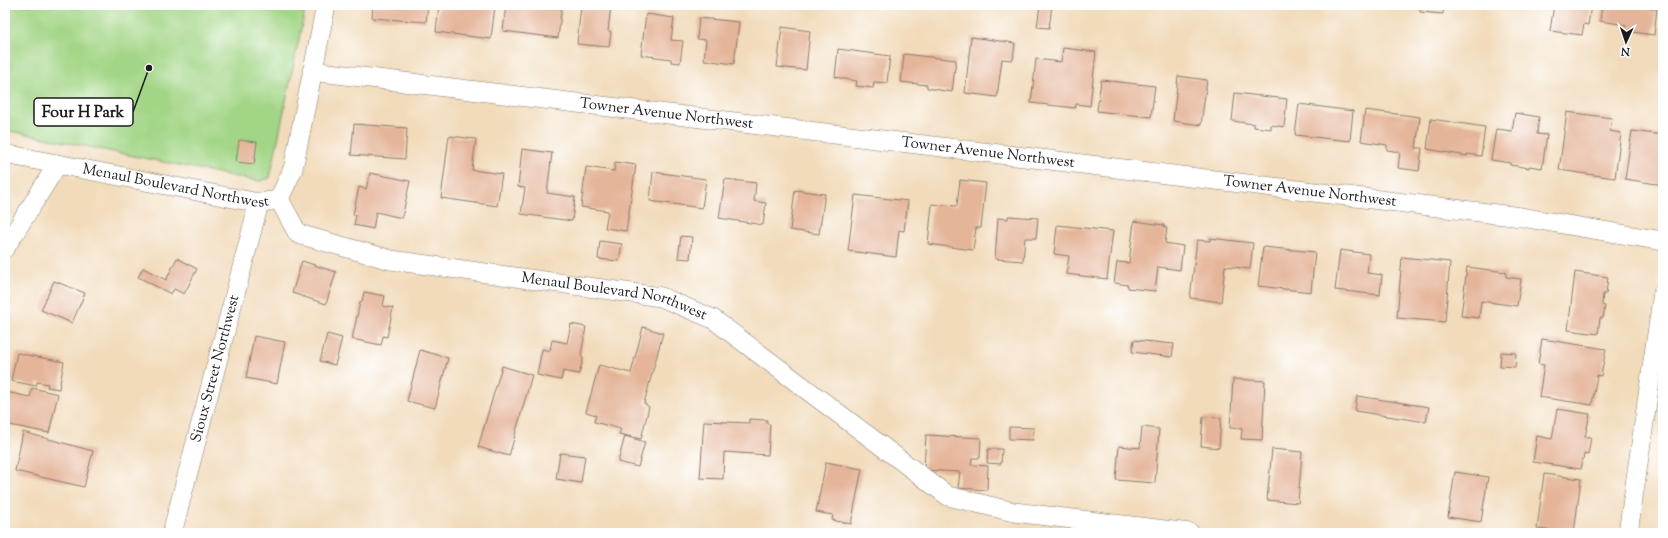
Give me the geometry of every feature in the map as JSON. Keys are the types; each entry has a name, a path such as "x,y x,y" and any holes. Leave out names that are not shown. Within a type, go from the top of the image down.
{"street":[{"path":"279,199 293,169 326,5"},
{"name":"Towner Avenue Northwest","path":"312,71 1514,216 1663,241"},
{"name":"Menaul Boulevard Northwest","path":"5,154 259,204 279,199 298,234 391,260 661,297 713,319 948,496 1014,512 1190,533"},
{"path":"5,248 57,165"},
{"name":"Sioux Street Northwest","path":"172,533 259,204"},
{"path":"1628,533 1663,292"}],"green space":[{"path":"5,5 306,5 270,178 260,181 247,179 5,130"}],"building":[{"path":"373,5 428,5 426,22 372,18"},
{"path":"439,5 495,6 491,39 436,32"},
{"path":"506,5 562,5 558,38 503,31"},
{"path":"581,5 611,5 608,31 611,32 609,47 577,44"},
{"path":"1040,5 1052,6 1049,28 1037,27"},
{"path":"1420,5 1444,5 1443,14 1420,12"},
{"path":"1554,5 1591,5 1588,25 1584,24 1582,35 1550,31"},
{"path":"1602,5 1631,5 1657,9 1654,35 1625,31 1626,25 1600,21"},
{"path":"646,14 674,18 671,40 683,41 680,63 671,62 671,59 641,55"},
{"path":"699,18 739,22 734,64 704,60 706,40 697,39"},
{"path":"782,27 810,31 806,70 777,67"},
{"path":"971,37 1015,43 1013,60 1002,59 997,97 965,93"},
{"path":"1063,48 1096,52 1090,106 1076,104 1075,108 1031,103 1036,59 1061,62"},
{"path":"838,49 890,56 887,83 874,82 873,88 856,86 857,81 835,77"},
{"path":"904,54 956,60 952,92 927,88 927,85 901,82"},
{"path":"1178,76 1207,80 1201,125 1173,121"},
{"path":"1101,80 1155,86 1151,117 1097,111"},
{"path":"1235,93 1287,99 1284,127 1271,125 1271,129 1254,127 1254,124 1232,121"},
{"path":"1299,104 1353,111 1350,141 1295,135"},
{"path":"1365,110 1420,117 1416,148 1422,148 1419,171 1398,168 1400,152 1387,150 1387,145 1361,141"},
{"path":"1567,112 1612,118 1610,131 1621,133 1615,178 1559,170"},
{"path":"1515,113 1539,117 1537,134 1547,135 1542,168 1529,166 1529,168 1491,160 1496,129 1512,131"},
{"path":"1431,119 1485,127 1481,156 1467,154 1467,156 1427,149"},
{"path":"354,124 407,128 405,159 351,155"},
{"path":"1632,131 1663,135 1663,185 1625,179"},
{"path":"449,136 476,139 472,170 502,174 497,206 441,198"},
{"path":"239,140 257,142 254,164 236,162"},
{"path":"522,149 552,153 547,193 575,197 572,221 521,214 525,188 518,187"},
{"path":"615,162 636,165 626,231 605,228 608,211 581,207 586,167 614,171"},
{"path":"653,172 706,179 702,208 650,201"},
{"path":"370,173 410,181 402,218 376,212 373,229 354,225 356,215 353,215 359,187 366,189"},
{"path":"725,179 756,183 754,201 766,203 763,225 719,218"},
{"path":"960,180 986,183 981,228 976,228 973,250 928,244 932,204 957,206"},
{"path":"795,190 825,194 819,234 790,230"},
{"path":"855,195 908,201 904,231 899,230 896,257 848,251"},
{"path":"1008,216 1038,218 1036,238 1025,238 1023,261 995,259 998,218 1008,219"},
{"path":"1134,221 1164,225 1164,227 1167,228 1165,243 1183,246 1180,270 1158,267 1155,291 1128,288 1128,285 1114,283 1117,262 1129,263"},
{"path":"1057,225 1113,231 1107,279 1066,274 1069,256 1054,254"},
{"path":"681,236 692,237 690,259 678,258"},
{"path":"1210,238 1253,243 1250,269 1225,266 1221,302 1190,298 1197,240 1210,241"},
{"path":"600,241 622,244 619,261 598,259"},
{"path":"1263,247 1315,252 1311,292 1258,286"},
{"path":"1340,250 1369,254 1367,273 1382,275 1380,295 1335,290"},
{"path":"1402,257 1450,262 1445,322 1397,318"},
{"path":"177,258 197,269 184,294 174,289 171,294 138,277 143,268 166,280"},
{"path":"302,261 336,272 326,304 292,293"},
{"path":"1467,267 1506,272 1506,277 1521,279 1517,306 1481,301 1479,318 1461,316"},
{"path":"1575,272 1608,277 1606,294 1603,294 1602,305 1605,306 1603,318 1600,318 1598,334 1568,330"},
{"path":"54,281 85,293 72,323 41,310"},
{"path":"364,292 385,296 383,306 393,308 387,337 383,336 381,345 352,339 360,302 362,302"},
{"path":"571,324 586,327 581,355 583,359 579,374 563,371 561,380 537,375 542,349 550,351 552,340 567,343"},
{"path":"643,327 663,333 644,403 649,407 641,439 619,434 621,429 594,422 596,415 586,412 599,365 631,373"},
{"path":"327,334 342,338 335,365 320,361"},
{"path":"254,336 285,342 277,384 246,378"},
{"path":"1542,339 1606,349 1601,376 1597,375 1592,405 1539,397 1544,365 1538,364"},
{"path":"1134,340 1174,344 1172,357 1132,352"},
{"path":"420,350 448,358 435,408 407,401"},
{"path":"1501,352 1516,353 1515,367 1500,366"},
{"path":"17,353 64,362 59,389 47,387 48,384 37,382 36,386 11,381"},
{"path":"502,366 532,375 509,456 478,447"},
{"path":"1233,379 1265,381 1262,440 1241,439 1242,429 1230,428"},
{"path":"32,388 58,394 49,433 5,424 6,392 30,397"},
{"path":"1357,396 1429,407 1426,422 1355,411"},
{"path":"1557,409 1590,414 1585,437 1591,437 1588,455 1584,454 1581,469 1533,462 1537,436 1552,439"},
{"path":"1203,417 1221,418 1219,448 1201,446"},
{"path":"749,419 767,420 767,424 770,424 768,455 724,452 723,479 700,478 704,421 749,423"},
{"path":"1009,427 1034,428 1033,440 1009,439"},
{"path":"1142,427 1159,429 1155,483 1116,480 1119,446 1140,448"},
{"path":"23,432 93,451 84,487 15,471"},
{"path":"926,435 981,438 980,458 972,458 971,465 988,466 987,490 958,488 960,472 924,470"},
{"path":"625,436 645,442 638,467 618,462"},
{"path":"988,449 1002,449 1001,464 987,463"},
{"path":"1272,449 1302,452 1298,503 1267,500"},
{"path":"560,453 585,456 581,483 556,479"},
{"path":"826,462 862,469 851,524 832,520 833,515 816,512"},
{"path":"1455,472 1488,477 1481,522 1448,517"},
{"path":"1544,474 1581,479 1574,533 1537,529"}],"place":[{"name":"Four H Park","path":"149,68"}]}
